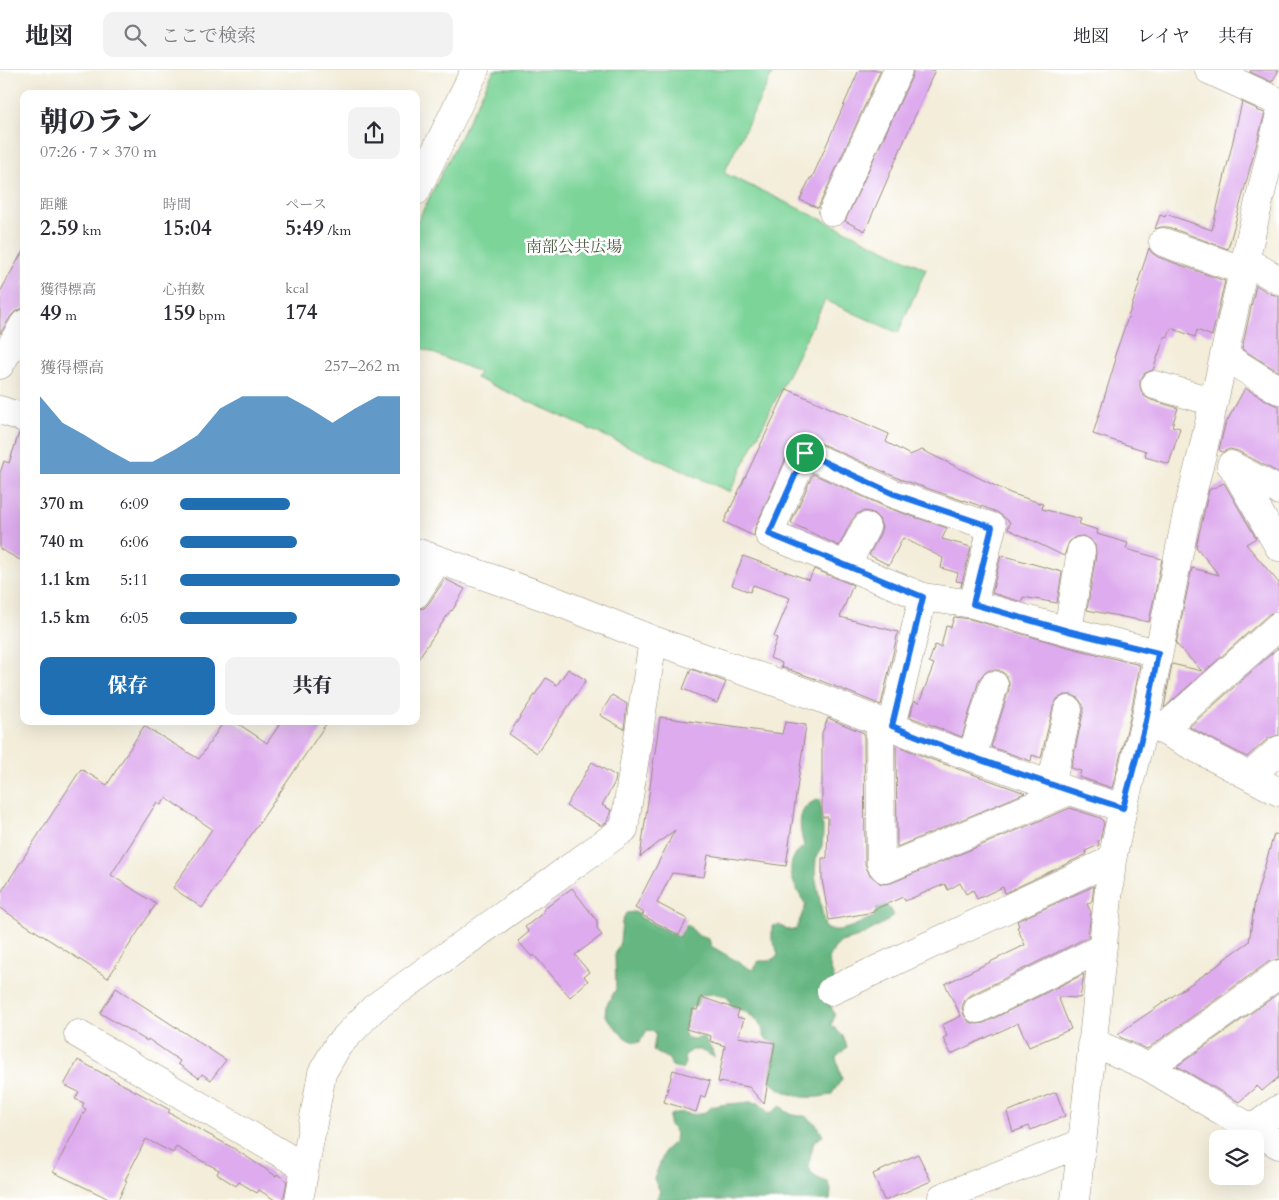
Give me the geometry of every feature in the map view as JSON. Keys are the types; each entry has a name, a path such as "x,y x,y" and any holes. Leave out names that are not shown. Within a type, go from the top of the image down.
{"street":[{"path":"420,183 475,70"},
{"path":"833,212 898,70"},
{"path":"1209,70 1279,102"},
{"path":"1075,1200 1112,860 1123,808 1154,726 1158,653 1186,518 1245,266 1269,209 1277,136"},
{"path":"1164,242 1245,266 1279,280"},
{"path":"0,365 20,331"},
{"path":"1224,356 1279,390"},
{"path":"1154,386 1214,402"},
{"path":"0,410 20,417"},
{"path":"1203,450 1279,491"},
{"path":"973,604 992,527 894,494 805,453 769,534 923,597 973,604 1068,631 1158,653"},
{"path":"1233,467 1279,547"},
{"path":"846,566 866,527"},
{"path":"1068,631 1082,551"},
{"path":"420,580 427,556 548,598 653,640 813,695 930,742 1123,808"},
{"path":"923,597 886,723 881,864 885,869 1060,788"},
{"path":"1154,726 1279,626"},
{"path":"299,1200 322,1074 338,1045 374,1008 624,828 653,640"},
{"path":"972,756 994,685"},
{"path":"1060,788 1068,710"},
{"path":"1154,726 1279,792"},
{"path":"1250,776 1279,750"},
{"path":"831,991 1112,860"},
{"path":"978,1009 1102,948"},
{"path":"1150,1067 1279,974"},
{"path":"78,1034 304,1167"},
{"path":"1092,1042 1150,1067 1279,1145"},
{"path":"1252,1128 1279,1109"},
{"path":"942,1197 1082,1143"}],"green space":[{"name":"南部公共広場","path":"494,70 774,70 724,173 926,269 898,333 825,300 730,492 476,378 479,372 420,348 420,216"},
{"path":"820,799 823,834 822,846 816,858 815,875 825,928 837,930 856,925 875,916 877,908 881,904 886,905 894,915 889,920 859,937 841,942 834,949 828,960 835,981 828,999 835,1016 831,1025 843,1036 847,1047 836,1058 842,1079 831,1095 799,1096 785,1091 770,1082 776,1042 767,1040 763,1036 761,1026 757,1021 747,1013 731,1006 729,999 724,996 714,994 700,995 696,1006 691,1007 684,1030 685,1037 693,1039 703,1037 712,1050 714,1057 700,1050 692,1050 684,1056 685,1063 682,1069 672,1066 669,1059 653,1051 656,1032 647,1030 640,1042 634,1042 624,1037 605,1016 606,1006 616,989 615,955 620,942 622,922 626,913 634,912 639,914 640,917 679,937 687,924 699,936 709,939 711,946 752,970 759,961 769,961 778,956 772,940 772,926 780,925 787,930 796,929 806,905 791,875 792,860 804,846 800,825 803,812 812,802"},
{"path":"749,1102 759,1103 769,1114 781,1106 792,1114 806,1116 818,1126 823,1136 814,1141 809,1166 814,1175 828,1182 831,1190 830,1200 656,1200 660,1191 654,1179 664,1151 675,1141 676,1133 669,1124 670,1115 680,1112 698,1114 712,1107"}],"building":[{"path":"859,70 881,70 818,208 800,200 810,178 812,178"},
{"path":"913,70 935,70 865,231 845,221 912,76"},
{"path":"1251,70 1279,70 1272,82 1250,72"},
{"path":"1242,102 1265,113 1228,249 1168,227 1155,229 1160,215 1165,217 1166,214 1212,230"},
{"path":"1149,248 1158,257 1225,281 1212,336 1197,330 1195,337 1171,328 1168,337 1165,336 1153,370 1145,373 1140,380 1140,388 1144,396 1178,408 1172,426 1180,428 1169,464 1145,457 1146,451 1093,434 1116,359 1114,358 1140,282 1138,282"},
{"path":"20,256 20,310 11,316 0,334 0,292"},
{"path":"1256,285 1271,294 1279,296 1279,372 1242,349"},
{"path":"1245,388 1279,406 1279,473 1238,451 1230,449 1222,452 1219,450 1225,425"},
{"path":"787,389 889,434 886,442 910,455 922,450 1010,493 1043,504 1042,509 1081,519 1079,524 1098,530 1097,534 1128,543 1126,549 1162,559 1149,622 1087,610 1096,554 1095,545 1090,539 1083,536 1075,537 1069,542 1064,556 1008,529 1010,522 997,512 900,479 804,437 796,440 791,447 755,528 754,536 724,522"},
{"path":"20,433 20,560 0,549 0,473 4,461 9,463"},
{"path":"813,474 888,508 947,528 942,539 971,547 961,587 962,582 956,581 958,573 941,568 943,558 903,538 889,565 869,555 882,527 879,519 873,513 865,511 857,514 839,546 791,523"},
{"path":"1224,483 1256,538 1246,544 1279,583 1279,611 1269,614 1164,708 1172,664 1202,671 1176,644 1192,568 1219,575 1196,547 1209,490"},
{"path":"1001,555 1062,572 1057,603 1023,597 1022,602 992,593"},
{"path":"743,556 809,580 814,569 853,585 840,617 898,632 881,705 781,667 782,663 770,658 777,638 774,637 790,598 753,585 750,592 732,585"},
{"path":"445,579 465,589 420,656 420,608 424,608"},
{"path":"954,617 970,619 1064,646 1140,665 1130,718 1112,788 1079,777 1081,771 1071,768 1083,713 1083,705 1078,698 1072,695 1064,695 1056,700 1041,758 1032,755 1031,761 991,747 1009,689 1006,675 999,670 990,670 984,673 979,680 962,737 910,717 914,701 919,703 934,664 929,662 935,645 941,647 946,626 951,627"},
{"path":"1279,647 1279,735 1269,738 1247,757 1189,727"},
{"path":"568,669 586,680 537,753 509,734 546,678 557,685"},
{"path":"691,669 726,682 717,703 683,689"},
{"path":"612,695 627,704 624,729 600,715"},
{"path":"660,717 782,734 785,722 806,725 786,866 708,855 704,877 672,873 657,903 687,919 679,935 642,915 644,913 635,908 675,830 640,857"},
{"path":"828,718 864,733 865,864 869,874 881,884 891,883 1070,808 1101,818 1104,823 1100,840 1098,841 1099,845 1085,851 1087,854 1005,893 1003,887 977,899 973,890 966,894 960,883 948,890 945,884 905,901 903,897 873,910 874,912 829,920 822,879 822,858 827,858 828,817 822,817 822,733"},
{"path":"221,725 240,725 267,743 279,725 325,725 202,908 173,888 212,829 166,798 161,805 157,802 111,875 156,904 108,978 0,908 0,894 81,769 107,785 144,726 199,759"},
{"path":"896,745 925,757 1025,793 897,847"},
{"path":"592,762 616,776 615,782 602,805 611,810 607,822 602,826 566,806"},
{"path":"1274,834 1279,835 1279,959 1270,961 1147,1049 1120,1037 1118,1035 1128,1027 1249,942 1255,900"},
{"path":"1094,886 1092,901 1087,904 1091,912 1088,937 971,995 965,1000 962,1007 964,1015 969,1022 976,1024 984,1023 1084,974 1080,998 1058,997 1071,1029 1029,1047 1018,1023 951,1054 943,1038 947,1036 942,1025 961,1016 945,984 1025,945 1017,927 1019,926 1017,921"},
{"path":"572,888 597,921 597,929 602,935 575,955 589,972 584,976 588,981 570,997 534,955 532,957 518,941 529,932 525,927 544,912 543,910"},
{"path":"116,988 226,1060 211,1080 202,1074 199,1078 178,1064 180,1061 148,1039 147,1041 100,1013"},
{"path":"1279,993 1279,1077 1262,1091 1257,1086 1239,1102 1177,1066"},
{"path":"701,997 739,1010 737,1017 744,1019 738,1037 775,1043 764,1104 749,1087 718,1082 725,1046 710,1041 711,1036 686,1029 693,1009 697,1010"},
{"path":"78,1060 170,1110 168,1112 233,1148 276,1176 277,1174 287,1181 284,1196 281,1200 275,1200 259,1190 257,1193 239,1182 236,1186 217,1174 219,1170 176,1147 173,1153 146,1139 125,1180 127,1181 118,1200 111,1200 53,1172 86,1109 82,1107 84,1103 75,1099 79,1092 64,1085"},
{"path":"673,1070 710,1081 705,1097 701,1096 696,1112 664,1102"},
{"path":"1056,1092 1065,1116 1031,1130 1029,1126 1013,1132 1007,1112"},
{"path":"918,1154 931,1181 884,1200 873,1174"}],"route":[{"path":"805,453 894,494 992,527 973,604 1068,631 1158,653 1146,721 1123,808 1051,786 930,742 892,726 923,597 769,534 805,453"}]}
